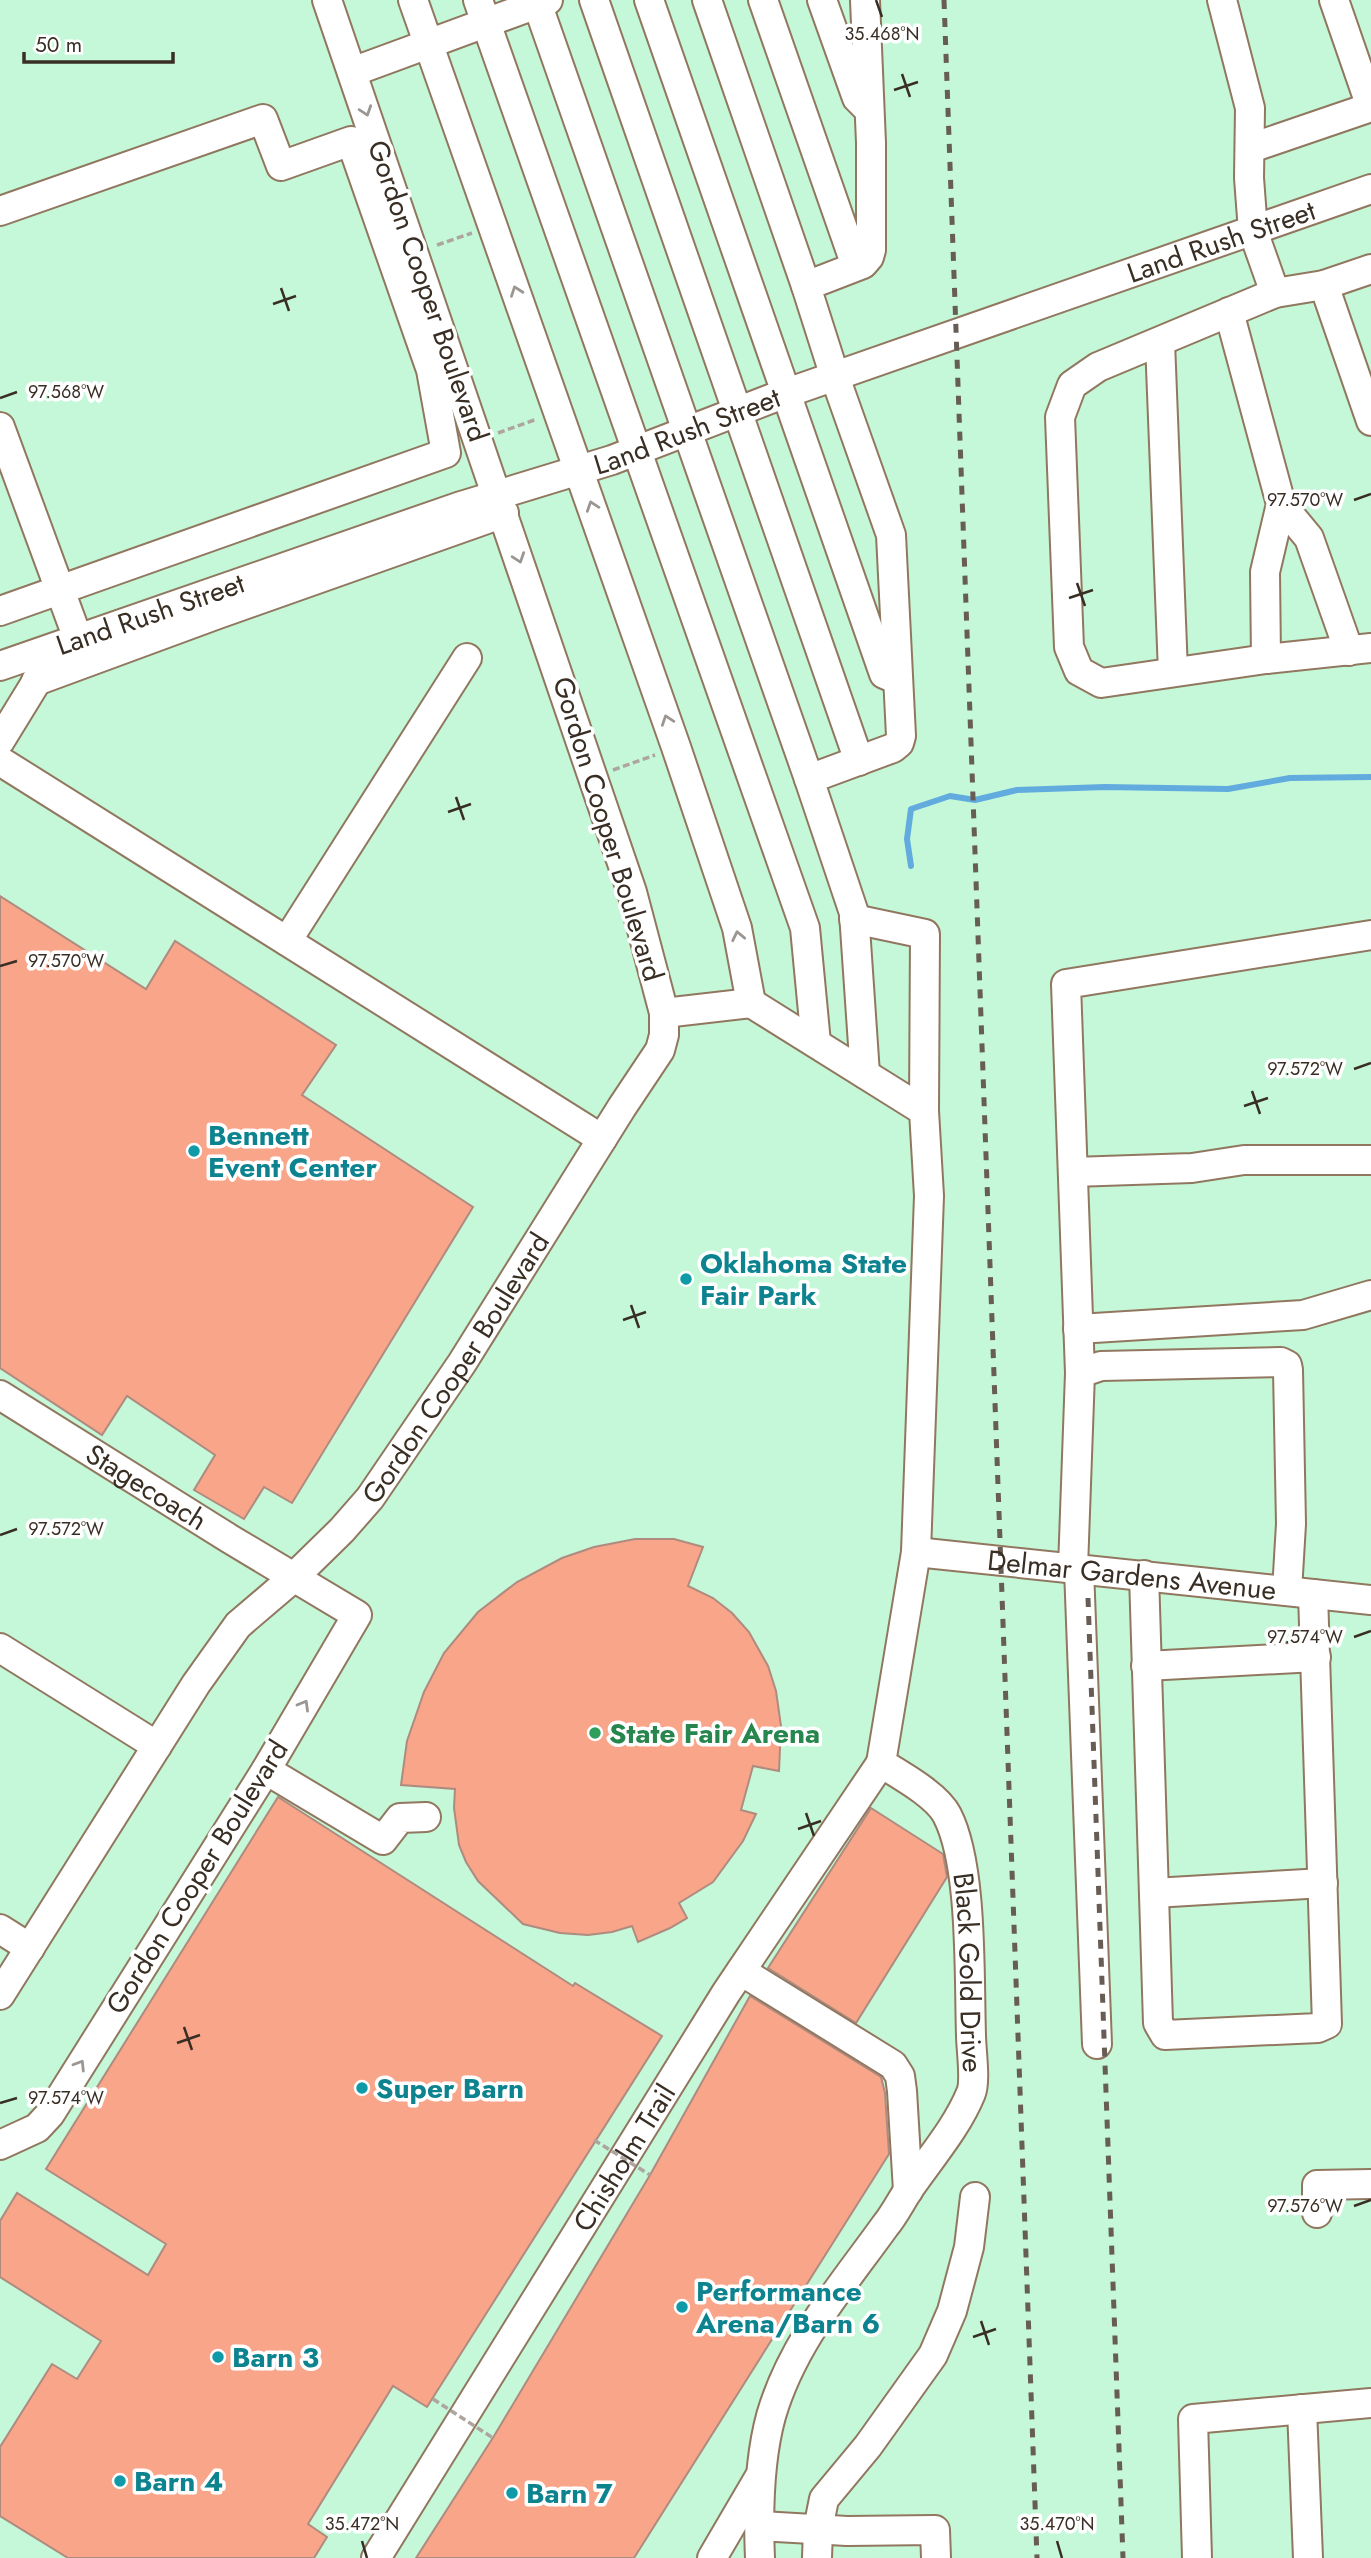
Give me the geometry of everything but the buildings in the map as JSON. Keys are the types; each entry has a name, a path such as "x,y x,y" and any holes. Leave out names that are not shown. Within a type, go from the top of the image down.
{"street":[{"name":"Gordon Cooper Boulevard","path":"0,1995 196,1684 238,1625 293,1578 370,1498 462,1363 601,1139 660,1050 664,1035 664,1013 632,892 327,0"},
{"path":"413,0 559,411 737,928 751,1003"},
{"path":"594,0 859,761"},
{"path":"649,0 884,674 898,680"},
{"path":"707,0 891,534 901,736 899,743 893,748 809,779"},
{"path":"763,0 856,266"},
{"path":"822,0 857,98 870,110"},
{"path":"806,286 856,266 869,257 871,250 870,110 865,0"},
{"path":"1222,0 1250,108 1249,178 1253,231 1275,293"},
{"path":"1251,148 1371,107 1334,0"},
{"path":"352,72 428,43 482,11 540,1 809,779 854,919 866,1074"},
{"path":"482,11 805,928 816,1043"},
{"path":"0,211 262,120 281,166 351,141 431,370 446,453 0,611"},
{"name":"Land Rush Street","path":"0,666 501,504 579,470 738,411 1371,189"},
{"path":"1229,312 1281,504 1309,538 1360,649 1266,659 1101,683 1079,671 1069,647 1060,417 1072,385 1098,367 1160,342 1229,312 1275,293 1324,285 1371,269"},
{"path":"1324,285 1371,421"},
{"path":"1160,342 1173,672"},
{"path":"0,427 78,639"},
{"path":"37,681 501,504"},
{"path":"1266,659 1265,572 1281,504"},
{"path":"0,741 48,664 46,650"},
{"path":"287,941 467,658"},
{"path":"0,761 601,1139"},
{"path":"854,919 925,934 924,1111 929,1196 921,1560 881,1763"},
{"path":"1097,2044 1076,1568 1080,1373 1066,984 1371,934"},
{"path":"664,1013 751,1003 924,1111"},
{"path":"1073,1172 1192,1168 1244,1160 1371,1160"},
{"path":"1078,1329 1303,1315 1371,1295"},
{"path":"1080,1373 1101,1367 1287,1364 1291,1524 1300,1593 1316,1657 1327,2024 1306,2028 1165,2035 1157,2023 1144,1576"},
{"name":"Stagecoach","path":"0,1395 293,1578"},
{"name":"Delmar Gardens Avenue","path":"921,1560 1076,1568 1371,1600"},
{"name":"Gordon Cooper Boulevard","path":"0,2145 37,2128 50,2114 266,1770 357,1615 293,1578"},
{"path":"0,1648 157,1746"},
{"path":"1146,1666 1316,1657"},
{"name":"Chisholm Trail","path":"376,2558 741,1971 881,1763"},
{"name":"Black Gold Drive","path":"760,2558 763,2470 771,2416 791,2365 822,2310 942,2145 972,2090 968,1940 959,1855 941,1806 881,1763"},
{"path":"266,1770 383,1840 400,1818 426,1817"},
{"path":"1154,1893 1323,1884"},
{"path":"0,1929 30,1948"},
{"path":"741,1971 893,2065 900,2076 902,2091 908,2191"},
{"path":"1317,2213 1317,2185 1371,2184"},
{"path":"817,2558 818,2529 824,2499 868,2446 933,2355 951,2311 970,2247 975,2197"},
{"path":"1197,2558 1193,2419 1371,2403"},
{"path":"1302,2409 1308,2558"},
{"path":"712,2558 763,2470"},
{"path":"760,2526 935,2530 936,2558"}],"path":[{"path":"415,253 493,226"},
{"path":"479,439 559,411"},
{"path":"594,777 676,747"},
{"path":"594,2140 650,2175"},
{"path":"433,2399 493,2438"}],"green space":[{"name":"Oklahoma State Fair Park","path":"0,0 1371,0 1371,2558 0,2558"}],"waterway":[{"path":"911,866 907,839 911,809 950,796 975,800 1017,790 1105,787 1228,789 1290,778 1371,777"}],"railway":[{"path":"944,0 1037,2558"},
{"path":"1088,1598 1123,2558"}],"place":[{"name":"Bennett Event Center","path":"194,1151"},
{"name":"Oklahoma State Fair Park","path":"686,1279"},
{"name":"State Fair Arena","path":"595,1733"},
{"name":"Super Barn","path":"362,2088"},
{"name":"Performance Arena/Barn 6","path":"682,2307"},
{"name":"Barn 3","path":"218,2357"},
{"name":"Barn 4","path":"120,2481"},
{"name":"Barn 7","path":"512,2493"}]}
